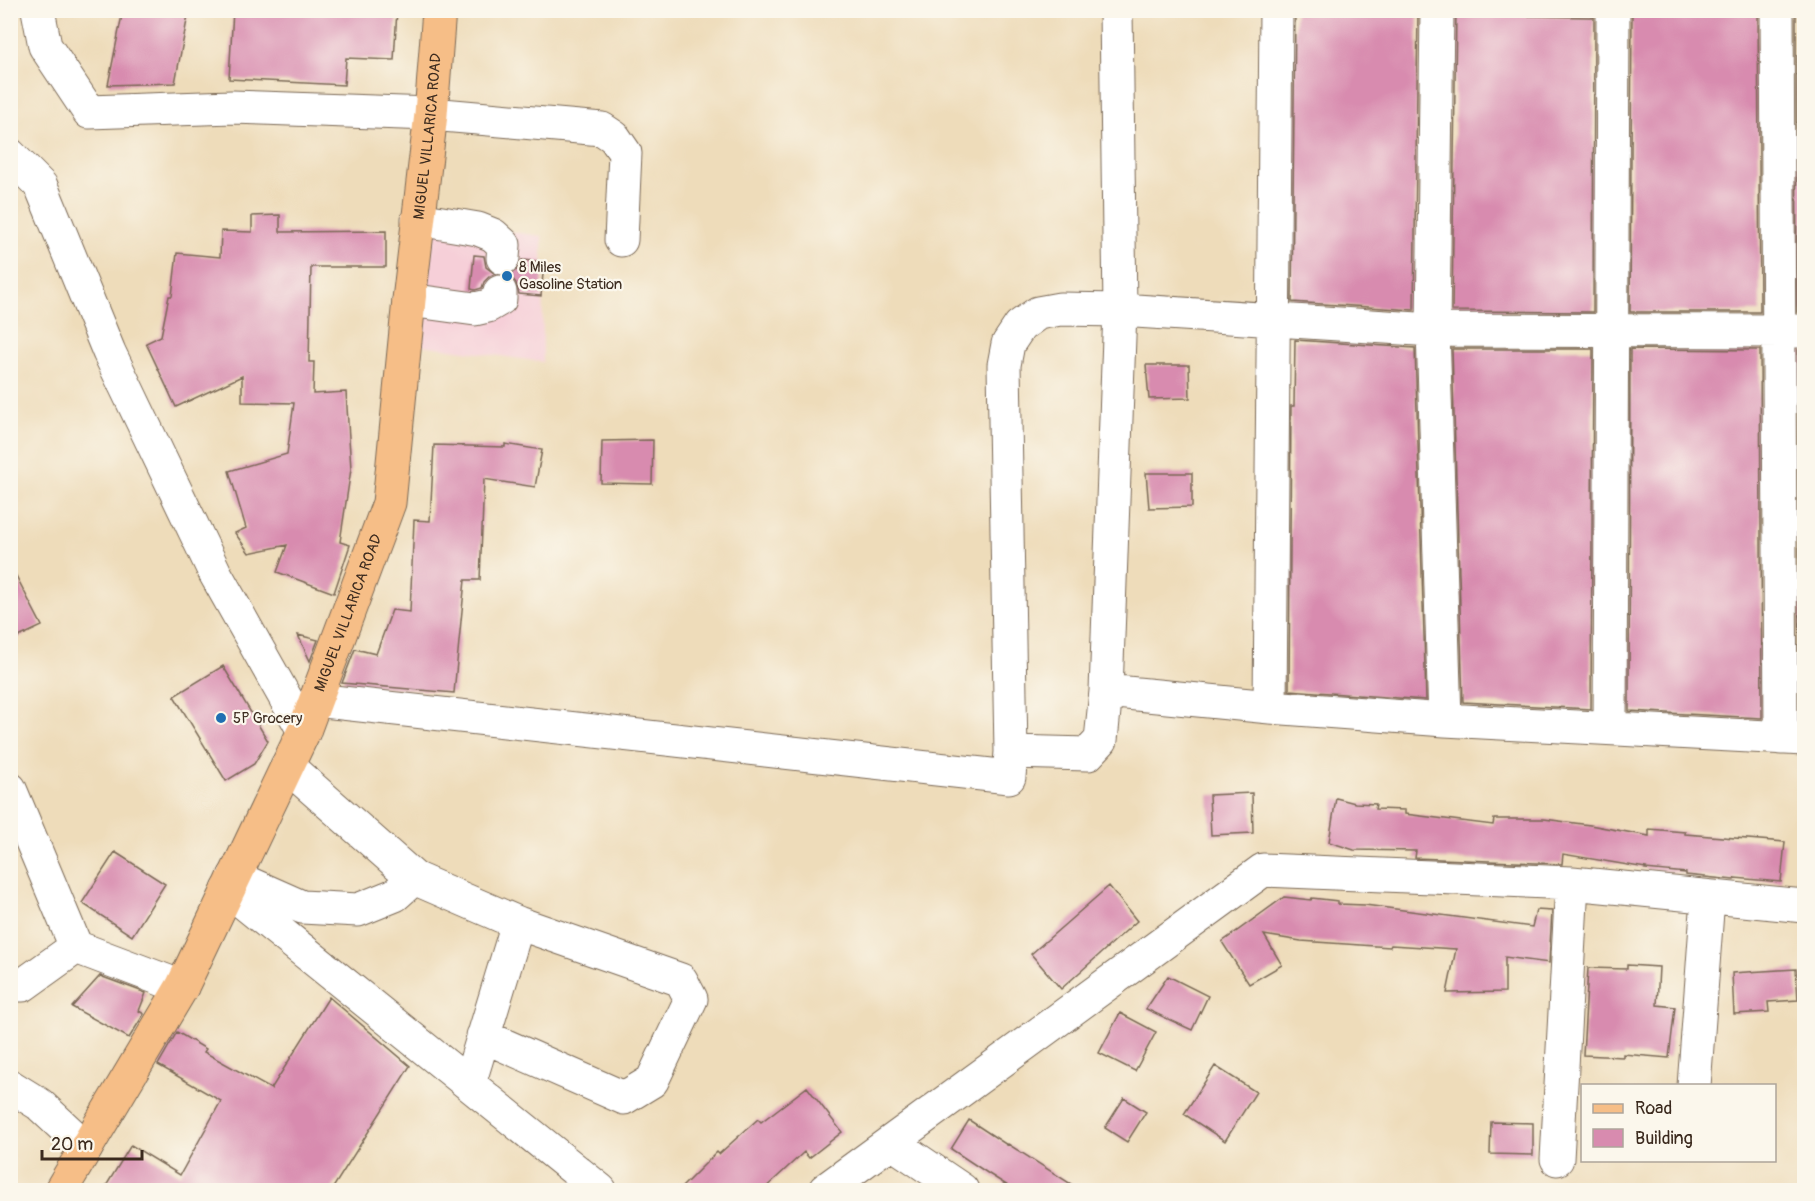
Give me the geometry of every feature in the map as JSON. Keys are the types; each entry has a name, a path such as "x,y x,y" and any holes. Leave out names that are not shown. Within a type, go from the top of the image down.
{"main road":[{"name":"MIGUEL VILLARICA ROAD","path":"61,1191 182,987 304,731 388,502 431,114 439,10"}],"street":[{"path":"38,10 45,46 89,112 232,107 431,114 602,129 614,137 624,153 621,240"},
{"path":"1011,752 1088,754 1101,740 1106,691 1120,310 1116,10"},
{"path":"1270,707 1276,10"},
{"path":"1437,10 1433,330 1445,720"},
{"path":"1610,728 1613,10"},
{"path":"1106,691 1270,707 1445,720 1793,739 1792,331 1777,10"},
{"path":"10,155 41,186 109,352 210,563 304,731"},
{"path":"418,219 478,229 493,235 504,245 503,258"},
{"path":"409,300 475,309 488,306 500,299 500,292"},
{"path":"315,700 1009,777 1011,752 1004,365 1008,344 1020,326 1038,313 1060,309 1120,310 1433,330 1792,331"},
{"path":"287,766 414,878 518,923 681,980 691,999 652,1081 624,1098 483,1036"},
{"path":"10,789 76,947 182,987"},
{"path":"825,1191 1263,870 1572,883 1804,906"},
{"path":"231,884 302,907 358,910 395,895 414,878"},
{"path":"1557,1160 1572,883"},
{"path":"231,884 600,1191"},
{"path":"1694,1084 1708,898"},
{"path":"469,1084 518,923"},
{"path":"10,985 23,985 76,947"},
{"path":"10,1086 39,1104 86,1148"},
{"path":"891,1142 962,1191"}],"shaded area":[{"path":"425,220 542,236 543,362 421,345"}],"building":[{"path":"123,10 189,10 175,83 108,85"},
{"path":"233,10 397,10 394,60 346,58 344,85 229,79"},
{"path":"1295,10 1418,10 1414,310 1292,302"},
{"path":"1456,10 1526,10 1526,16 1594,17 1593,312 1452,311"},
{"path":"1632,10 1758,10 1760,312 1630,312"},
{"path":"1796,10 1804,10 1804,312 1797,312"},
{"path":"280,215 280,232 386,231 386,267 311,267 309,362 314,362 313,394 346,392 351,469 340,542 350,545 334,593 277,572 287,545 249,553 235,533 246,528 229,471 287,454 294,403 242,402 242,376 176,407 146,343 161,336 169,296 172,296 177,253 220,257 221,231 252,232 252,216"},
{"path":"474,255 484,256 486,267 495,274 484,282 482,288 475,290 471,289"},
{"path":"522,260 544,262 541,296 519,294 516,283 509,275 518,269"},
{"path":"1295,340 1415,348 1426,700 1289,690 1291,406 1294,406"},
{"path":"1452,349 1593,349 1591,709 1463,702"},
{"path":"1630,349 1760,350 1762,718 1629,711"},
{"path":"1798,350 1804,350 1804,720 1800,720"},
{"path":"1146,365 1189,365 1190,398 1149,399"},
{"path":"653,440 652,484 601,483 602,441"},
{"path":"505,444 542,450 535,487 484,479 480,580 465,580 454,693 342,683 355,649 376,654 392,610 410,612 414,520 430,521 434,445 505,447"},
{"path":"1146,473 1192,473 1192,507 1149,508"},
{"path":"10,564 42,626 10,641"},
{"path":"298,635 318,640 310,661"},
{"name":"5P Grocery","path":"223,666 268,741 254,764 226,781 174,696"},
{"path":"1252,793 1253,833 1211,835 1209,795"},
{"path":"1336,798 1355,803 1376,804 1375,809 1405,810 1405,814 1493,825 1494,819 1544,819 1649,836 1649,829 1785,842 1781,882 1686,875 1686,873 1645,869 1563,854 1562,864 1415,858 1416,851 1354,850 1329,842"},
{"path":"115,852 165,884 132,936 82,903"},
{"path":"1109,886 1137,921 1061,989 1031,954"},
{"path":"1284,897 1338,901 1338,904 1365,905 1532,927 1536,910 1552,911 1549,963 1505,957 1505,992 1447,993 1456,949 1301,941 1264,935 1282,965 1249,984 1222,942"},
{"path":"1627,965 1659,967 1657,1005 1675,1007 1669,1058 1623,1054 1623,1057 1583,1055 1588,968 1627,969"},
{"path":"1796,969 1798,1000 1768,1002 1769,1012 1734,1014 1732,973"},
{"path":"100,976 146,993 139,1011 144,1014 129,1038 72,1007"},
{"path":"1168,976 1208,996 1192,1030 1146,1009"},
{"path":"329,997 410,1066 331,1191 103,1191 131,1145 180,1175 221,1101 158,1065 177,1032 206,1049 204,1052 271,1089"},
{"path":"1120,1013 1156,1032 1135,1071 1099,1053"},
{"path":"1215,1066 1256,1092 1225,1141 1184,1114"},
{"path":"807,1087 842,1132 809,1158 804,1152 762,1191 678,1191 717,1152 719,1154 758,1119 761,1122"},
{"path":"1124,1098 1146,1112 1127,1142 1105,1128"},
{"path":"969,1120 1082,1191 1016,1191 951,1149"},
{"path":"1491,1122 1533,1123 1533,1155 1490,1154"}],"place":[{"name":"8 Miles Gasoline Station","path":"507,276"},
{"name":"5P Grocery","path":"221,718"}]}
